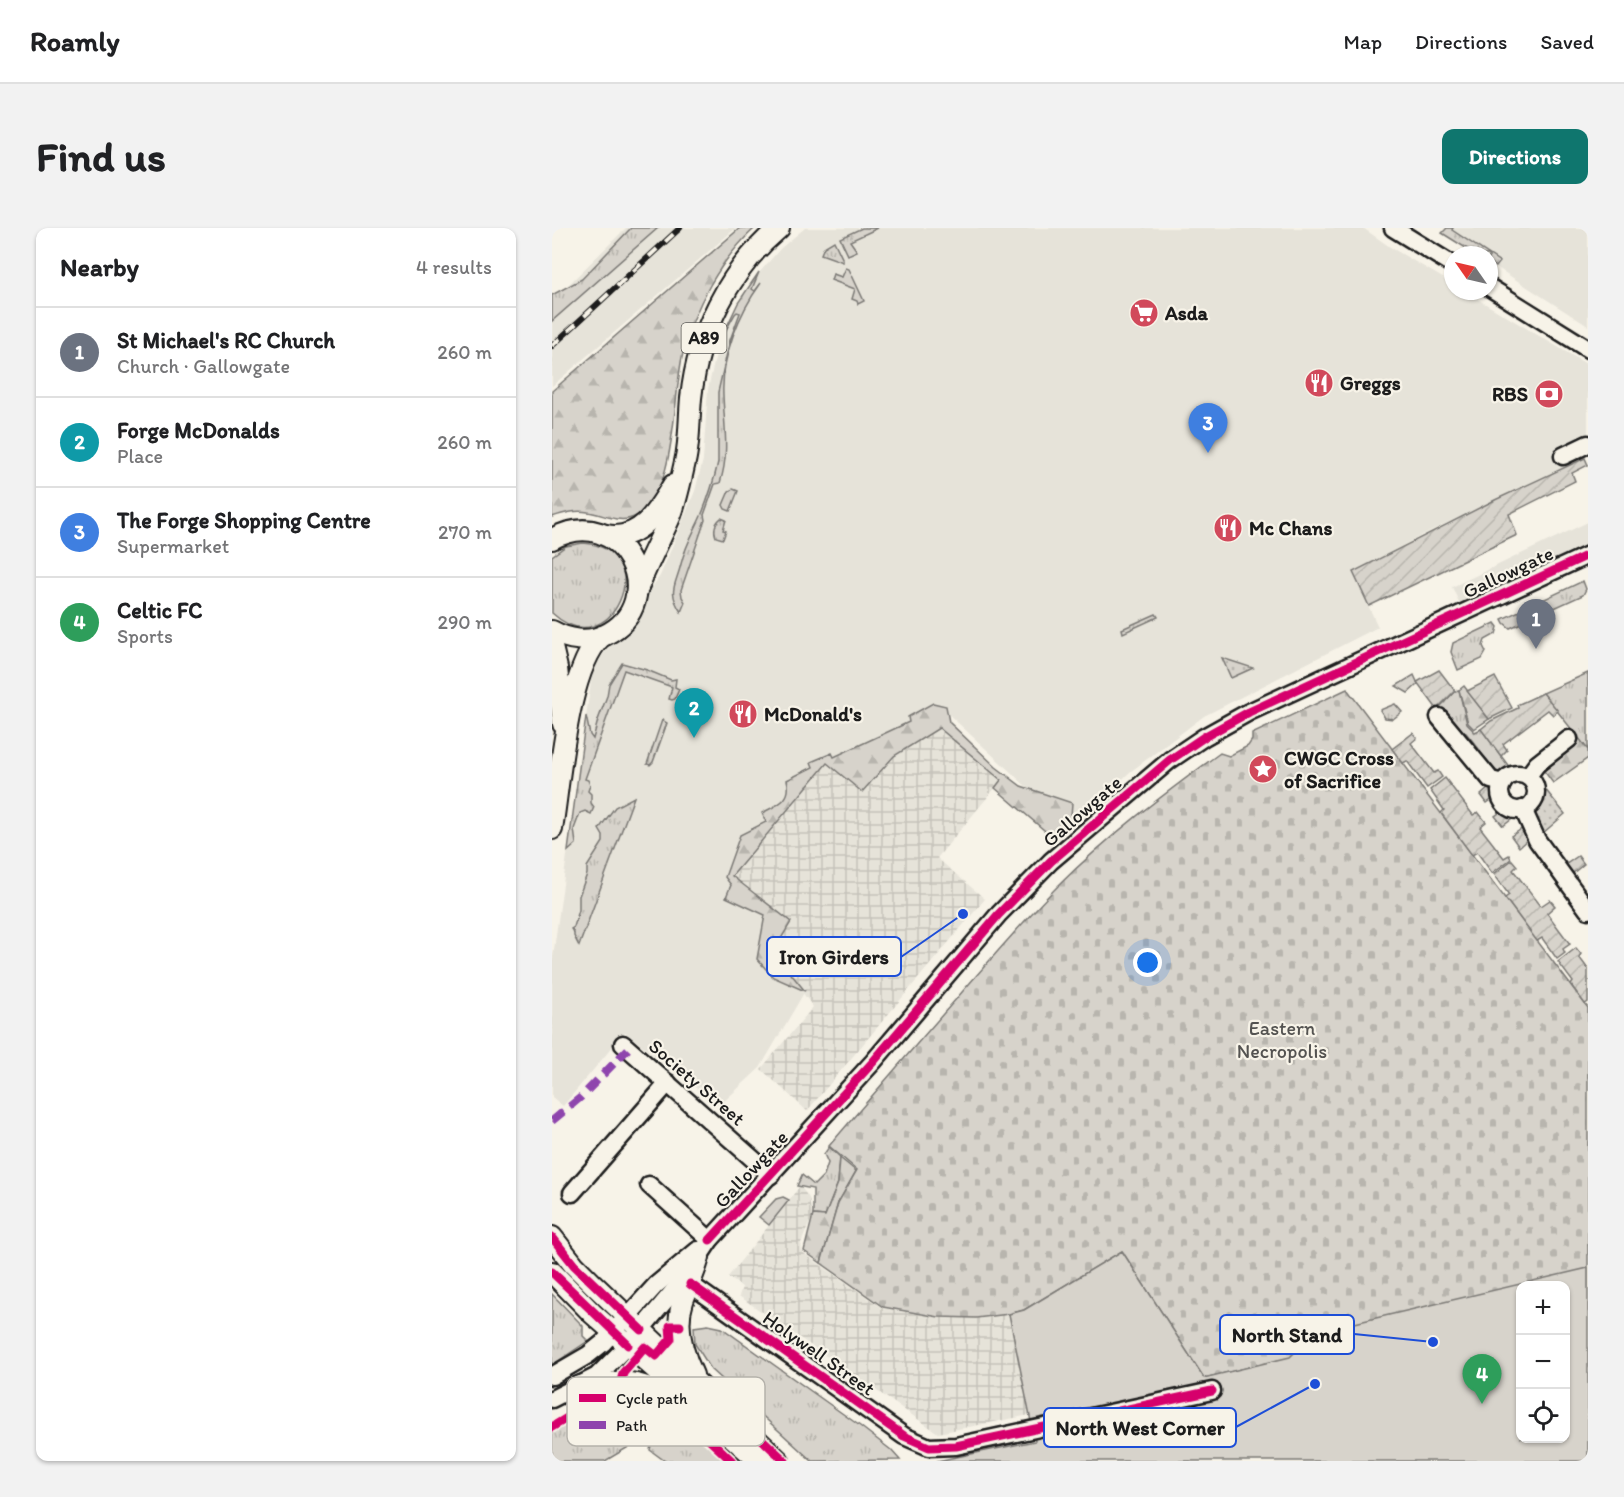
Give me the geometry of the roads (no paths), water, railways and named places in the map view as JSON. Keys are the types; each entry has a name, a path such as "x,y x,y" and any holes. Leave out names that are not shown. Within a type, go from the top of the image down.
{"main road":[{"name":"A89","path":"637,590 672,513 688,444 693,383 706,333 722,298 738,272 761,244 779,228"},
{"name":"A89","path":"606,535 626,535 645,524 660,507 683,470"},
{"path":"552,539 576,530 596,531 606,535 624,549 632,562 636,574 637,590 629,614 619,626 602,636 592,647 585,661 565,736 552,829"},
{"path":"552,631 561,636 582,640 602,636"},
{"path":"552,648 557,668 565,736"},
{"path":"552,1237 574,1266 691,1377"},
{"path":"695,1377 684,1352 680,1333 681,1309 699,1257"},
{"path":"552,1272 613,1332 664,1377"},
{"path":"742,1446 759,1461"},
{"path":"762,1446 778,1461"}],"street":[{"path":"1393,228 1444,260"},
{"path":"1413,241 1425,228"},
{"path":"1498,293 1588,349"},
{"path":"1563,456 1588,444"},
{"name":"Gallowgate","path":"595,1377 628,1345 635,1323 656,1285 710,1240 771,1175 880,1054 1007,906 1052,861 1162,767 1203,737 1249,712 1588,555"},
{"path":"1439,717 1491,780 1503,783"},
{"path":"1528,776 1536,764 1569,739"},
{"path":"1514,774 1528,776 1536,791 1533,803 1517,810 1506,805 1500,794 1503,783 1514,774"},
{"path":"1523,809 1537,840 1588,910"},
{"name":"Society Street","path":"623,1044 771,1175"},
{"path":"572,1193 614,1155 668,1083"},
{"path":"649,1185 710,1240"},
{"name":"Gallowgate","path":"552,1376 588,1355 613,1332 635,1323 675,1290 710,1240"},
{"name":"Holywell Street","path":"690,1284 904,1436 929,1447 956,1446 1212,1391"},
{"name":"Gallowgate","path":"552,1398 567,1392"}],"railway":[{"path":"552,346 680,228"}],"place":[{"name":"Asda","path":"1144,313"},
{"name":"Greggs","path":"1319,383"},
{"name":"RBS","path":"1549,394"},
{"name":"The Forge Shopping Centre","path":"1208,453"},
{"name":"Mc Chans","path":"1228,528"},
{"name":"St Michael's RC Church","path":"1536,649"},
{"name":"McDonald's","path":"743,714"},
{"name":"Forge McDonalds","path":"694,738"},
{"name":"CWGC Cross of Sacrifice","path":"1263,769"},
{"name":"Iron Girders","path":"963,914"},
{"name":"North Stand","path":"1433,1342"},
{"name":"North West Corner","path":"1315,1384"},
{"name":"Celtic FC","path":"1482,1404"}],"park label":[{"name":"Eastern Necropolis","path":"1282,1040"}]}
